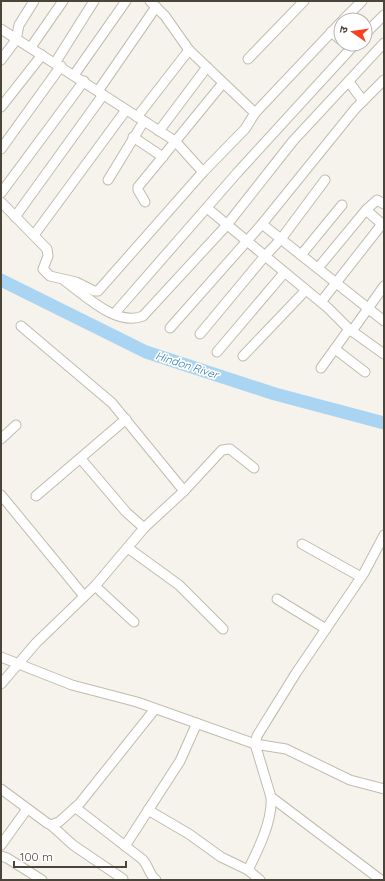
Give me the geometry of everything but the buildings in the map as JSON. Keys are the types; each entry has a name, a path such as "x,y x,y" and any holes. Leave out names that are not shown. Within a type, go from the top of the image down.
{"street":[{"path":"1,60 16,40 19,25 34,1"},
{"path":"31,47 62,1"},
{"path":"1,149 58,65 94,1"},
{"path":"74,75 126,1"},
{"path":"248,59 304,1"},
{"path":"352,12 362,1"},
{"path":"15,217 100,93 153,4 165,16 189,50 255,113"},
{"path":"373,26 384,15"},
{"path":"1,29 175,141 203,172"},
{"path":"1,202 47,249 48,256 43,269 46,273 64,280 82,284 94,291 102,288 203,172 245,129 255,113 331,32"},
{"path":"64,280 88,298 114,314 131,320 143,316 226,226 293,142 384,43"},
{"path":"108,180 133,138 140,119 189,50"},
{"path":"114,314 345,52"},
{"path":"1,107 42,55"},
{"path":"159,131 207,67"},
{"path":"170,328 262,224 330,137 384,80"},
{"path":"1,193 84,81"},
{"path":"349,82 363,101"},
{"path":"145,202 138,190 138,186 223,83"},
{"path":"34,235 126,110"},
{"path":"133,138 163,157"},
{"path":"200,334 264,257 281,239 325,180"},
{"path":"318,268 366,210 377,200 384,204"},
{"path":"301,255 342,205"},
{"path":"207,208 226,226 321,302 351,330 384,354"},
{"path":"321,302 335,282 381,226 379,221 366,210"},
{"path":"262,224 384,321"},
{"path":"217,352 284,273"},
{"path":"321,368 335,348 368,309 384,286"},
{"path":"243,356 306,290"},
{"path":"21,326 112,403 184,491"},
{"path":"335,348 365,372"},
{"path":"36,496 126,419"},
{"path":"1,439 16,425"},
{"path":"1,684 36,643 94,586 144,528 184,491 225,448 230,449 254,468"},
{"path":"81,458 126,512 144,528"},
{"path":"1,495 84,596"},
{"path":"248,870 262,839 270,814 271,797 255,744 257,736 296,673 361,577 384,535"},
{"path":"302,544 361,577"},
{"path":"128,548 179,585 223,629"},
{"path":"94,586 134,622"},
{"path":"276,599 326,629"},
{"path":"1,658 72,685 155,709 255,744 286,749 350,780 384,789"},
{"path":"51,825 59,822 76,808 155,709"},
{"path":"124,846 180,761 192,739 197,723"},
{"path":"1,789 51,825 73,845 123,879"},
{"path":"271,797 381,880"},
{"path":"76,808 146,864 150,875 156,880"},
{"path":"1,845 27,809"},
{"path":"148,810 189,834 221,857 248,870 260,880"},
{"path":"1,856 7,858 42,880"}],"waterway":[{"name":"Hindon River","path":"1,280 146,352 275,394 384,423"}]}
